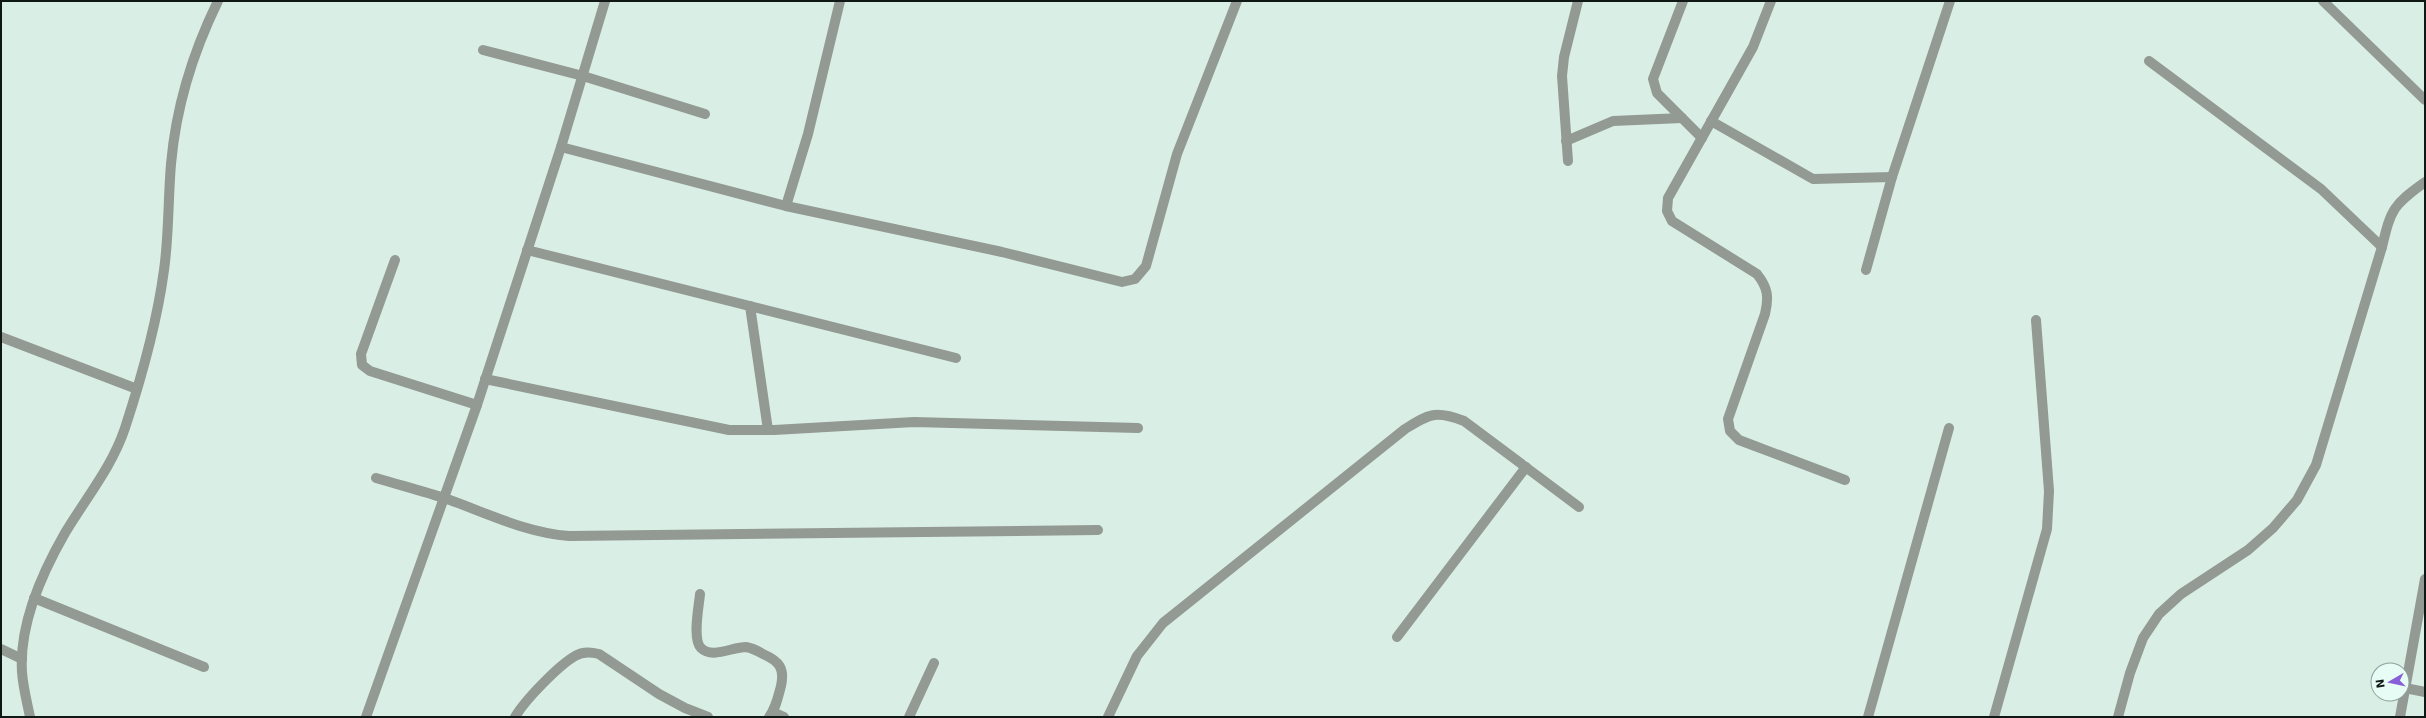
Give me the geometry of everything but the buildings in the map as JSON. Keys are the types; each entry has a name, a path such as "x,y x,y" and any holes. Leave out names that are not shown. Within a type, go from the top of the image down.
{"street":[{"path":"30,717 22,674 22,660 34,598 65,534 108,467 124,430 137,389 156,317 164,268 171,162 178,114 200,38 218,1"},
{"path":"366,717 446,498 561,147 606,1"},
{"path":"786,206 808,134 840,1"},
{"path":"561,147 786,206 1002,252 1122,282 1135,279 1146,266 1177,154 1237,1"},
{"path":"1568,161 1562,76 1564,57 1578,1"},
{"path":"1683,1 1652,79 1657,93 1702,138"},
{"path":"1771,1 1753,46 1668,198 1667,211 1672,221 1757,274 1766,286 1768,298 1766,314 1728,419 1730,432 1739,440 1845,480"},
{"path":"1866,270 1892,177 1950,1"},
{"path":"2323,1 2425,100"},
{"path":"483,50 582,76 705,114"},
{"path":"2149,61 2321,189 2382,247"},
{"path":"1566,141 1612,121 1682,118"},
{"path":"1711,121 1813,179 1892,177"},
{"path":"2118,717 2130,673 2143,638 2159,614 2181,594 2248,550 2273,528 2297,500 2316,465 2382,247 2388,218 2401,199 2425,182"},
{"path":"527,250 956,358"},
{"path":"395,260 361,354 362,365 370,371 477,404"},
{"path":"750,306 768,430"},
{"path":"1994,717 2047,529 2049,491 2036,320"},
{"path":"1,337 137,389"},
{"path":"485,379 693,424 729,430 768,430 914,422 1138,428"},
{"path":"1108,717 1137,656 1163,623 1404,429 1426,416 1444,413 1464,421 1579,507"},
{"path":"1868,717 1949,428"},
{"path":"1397,637 1526,467"},
{"path":"376,478 446,498 529,529 548,534 569,536 1098,530"},
{"path":"2410,662 2425,579"},
{"path":"700,594 697,629 698,641 701,648 709,652 747,647 774,659 780,664 784,675 771,714 784,717"},
{"path":"34,598 204,667"},
{"path":"1,650 22,660"},
{"path":"515,717 525,701 575,655 588,652 599,654 685,708 708,717"},
{"path":"909,717 934,663"},
{"path":"2410,689 2425,692"},
{"path":"2400,717 2403,702"}]}
